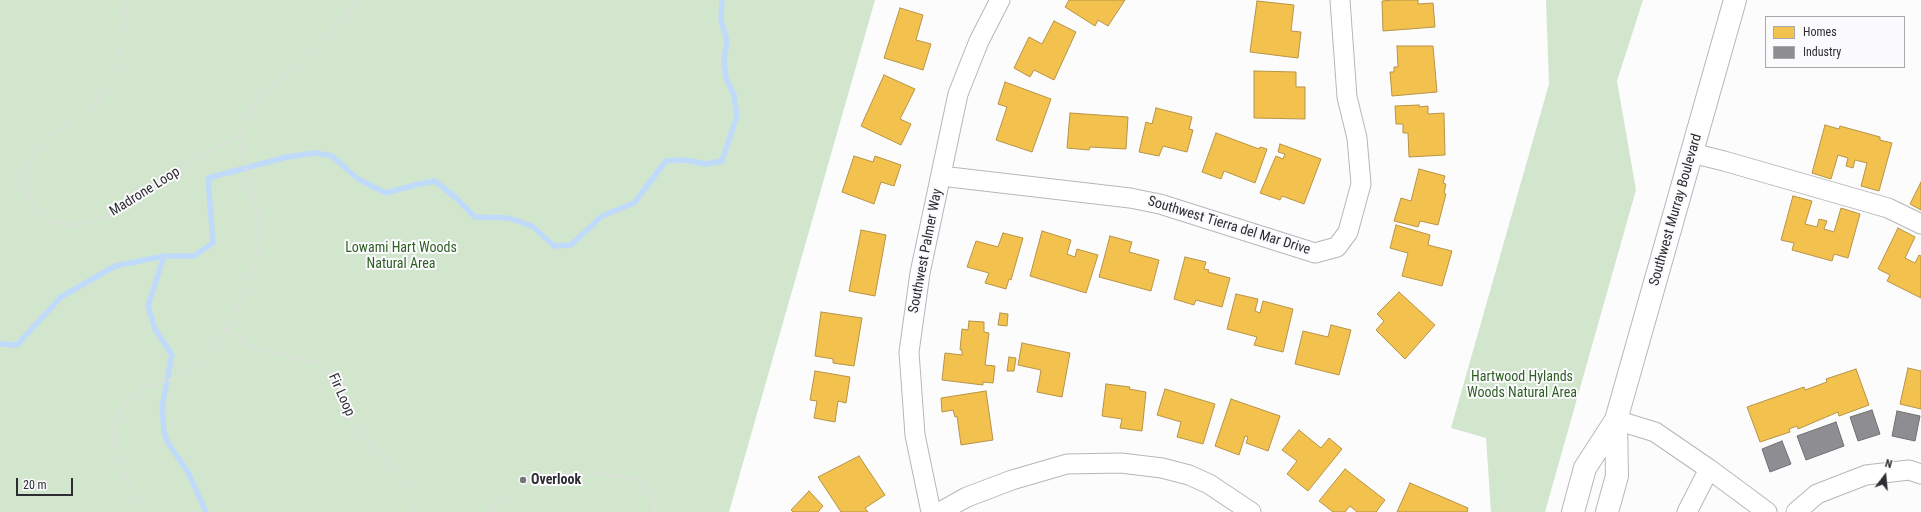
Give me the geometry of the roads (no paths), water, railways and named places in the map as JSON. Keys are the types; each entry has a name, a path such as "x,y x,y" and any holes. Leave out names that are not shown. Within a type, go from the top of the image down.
{"main road":[{"name":"Southwest Murray Boulevard","path":"1607,512 1617,476 1616,420 1735,0"},
{"name":"Southwest Murray Boulevard","path":"1573,512 1585,468 1616,420"}],"street":[{"name":"Southwest Palmer Way","path":"931,512 915,435 910,352 920,273 958,94 979,41 1000,0"},
{"name":"Southwest Tierra del Mar Drive","path":"941,176 1130,198 1160,204 1315,253 1337,247 1348,232 1361,184 1357,138 1347,97 1340,0"},
{"path":"1692,153 1724,160 1888,208 1921,224"},
{"path":"1616,420 1654,432 1709,469 1767,512"},
{"path":"940,512 967,497 1012,480 1067,464 1121,463 1162,468 1189,475 1209,484 1251,512"},
{"path":"1687,512 1709,469"},
{"path":"1796,512 1817,494 1866,475 1910,470 1921,474"}],"waterway":[{"path":"0,344 17,345 61,297 115,266 164,256 194,256 213,243 208,178 287,157 315,153 332,156 358,179 386,193 435,181 455,197 475,217 508,218 532,226 554,246 571,245 602,216 634,203 666,161 685,160 706,164 722,161 737,115 734,95 726,78 724,61 727,41 721,20 722,0"},
{"path":"164,256 148,306 155,329 172,355 162,407 164,432 168,443 188,472 206,512"}],"place":[{"name":"Overlook","path":"523,480"}],"park label":[{"name":"Lowami Hart Woods Natural Area","path":"401,256"},
{"name":"Hartwood Hylands Woods Natural Area","path":"1522,386"}]}
